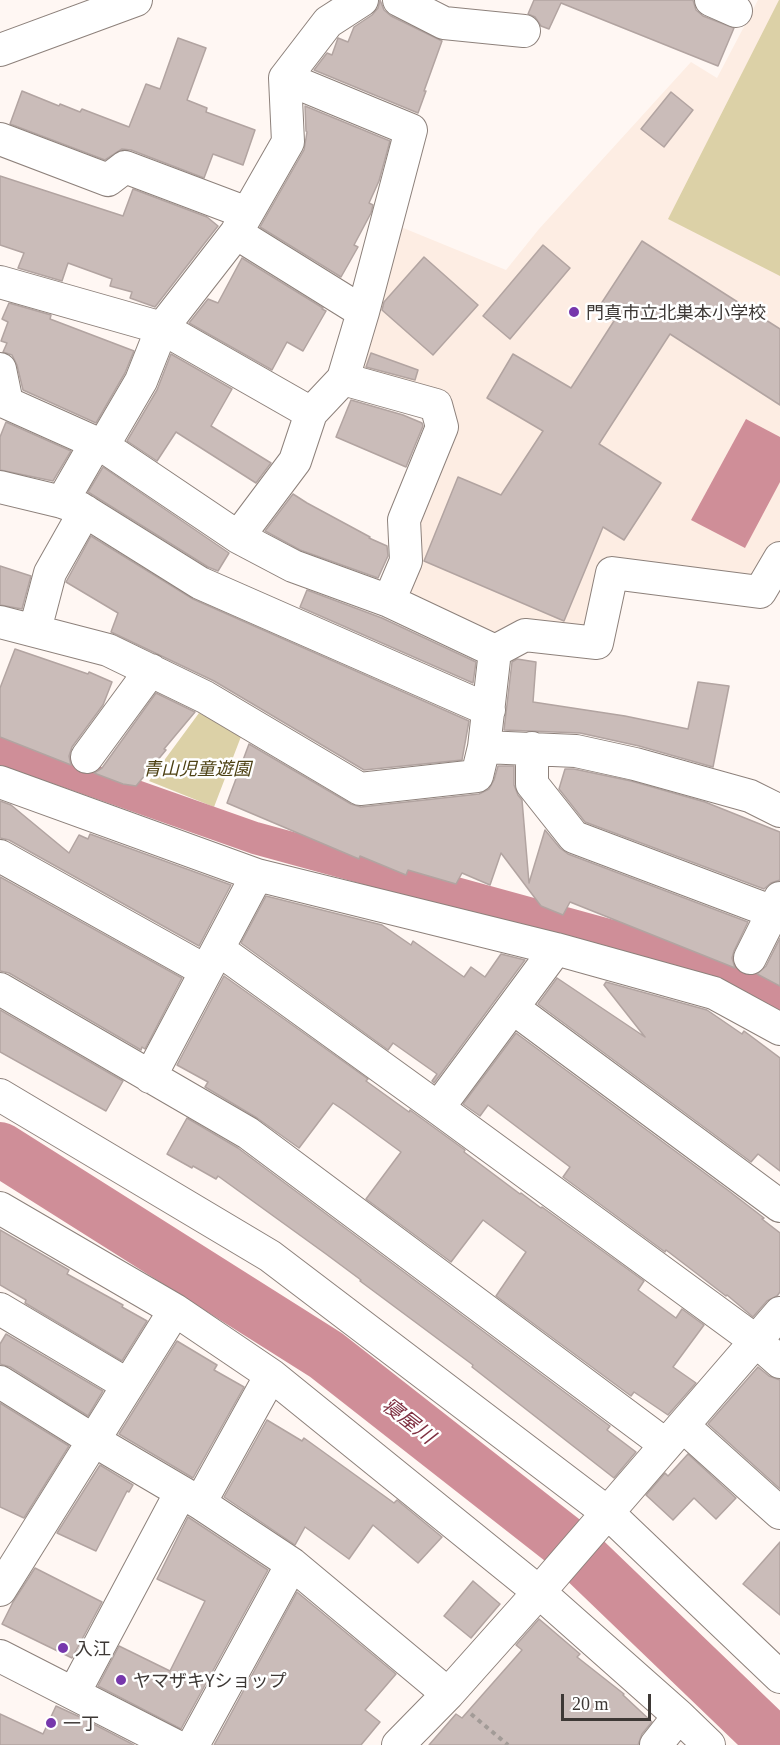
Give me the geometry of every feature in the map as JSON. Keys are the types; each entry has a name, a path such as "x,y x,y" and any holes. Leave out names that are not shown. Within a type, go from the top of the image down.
{"street":[{"path":"0,50 136,0"},
{"path":"362,0 328,22 285,78 288,142 242,223 162,328 141,381 100,445 50,573 10,630 108,650 205,697 360,789 477,776 484,747 495,651"},
{"path":"399,0 444,23 524,31"},
{"path":"238,537 295,461 311,413 343,379 411,130 285,78"},
{"path":"0,139 108,180 125,167 242,223 363,312"},
{"path":"0,282 162,328 311,413"},
{"path":"0,369 7,403 100,445 238,537 293,566 388,601 495,651"},
{"path":"343,379 436,405 442,427 404,520 406,561 388,601"},
{"path":"0,487 74,507 200,583 489,710"},
{"path":"495,651 525,635 597,643 612,573 770,598 780,558"},
{"path":"87,757 151,670"},
{"path":"484,747 576,751 635,764 750,796 780,811"},
{"path":"532,748 532,784 574,837 776,905 750,958"},
{"path":"0,782 257,875 556,949 714,993 780,1029"},
{"path":"0,856 212,960 438,1108 756,1341 780,1362"},
{"path":"150,1077 257,875"},
{"path":"438,1108 556,949"},
{"path":"0,988 248,1133 780,1513"},
{"path":"513,1008 780,1206"},
{"path":"0,1095 270,1256 608,1513 780,1677"},
{"path":"0,1208 175,1310 271,1375 540,1592 709,1745"},
{"path":"0,1590 175,1310"},
{"path":"1,1312 128,1385"},
{"path":"398,1745 448,1694 540,1592 780,1313"},
{"path":"74,1694 190,1497 271,1375"},
{"path":"0,1382 190,1497 292,1564 448,1694"},
{"path":"193,1745 292,1564"},
{"path":"0,1656 174,1745"},
{"path":"656,1745 679,1716"}],"path":[{"path":"448,1694 507,1745"}],"shaded area":[{"name":"門真市立北巣本小学校","path":"758,0 780,0 780,541 757,579 614,559 589,623 575,629 492,639 407,603 414,524 449,426 360,369 396,225 506,270 539,229 691,62 717,78"},
{"path":"746,419 780,437 780,482 745,548 691,520"}],"green space":[{"path":"780,0 780,276 668,219"},
{"name":"青山児童遊園","path":"199,713 242,734 214,807 149,781"}],"building":[{"path":"380,0 384,10 391,16 442,41 418,113 314,70 327,53 332,55 338,38 348,42 354,27 372,15 378,8"},
{"path":"534,0 693,0 696,10 703,16 734,28 718,66 561,3 549,29 541,26 535,17 528,14"},
{"path":"178,38 206,48 187,100 207,108 206,112 255,130 243,165 213,154 204,178 131,150 122,149 105,160 10,124 22,91 59,106 60,104 80,112 82,109 129,127 146,84 160,89"},
{"path":"671,92 693,110 664,147 641,129"},
{"path":"305,106 390,141 379,181 369,203 373,205 371,213 354,245 358,247 341,277 260,227 304,150 307,132"},
{"path":"0,176 123,216 133,189 207,217 218,226 155,307 130,298 132,292 110,286 112,279 68,263 62,281 18,268 24,253 0,245"},
{"path":"642,241 780,329 780,405 670,334 599,444 661,483 624,540 603,527 564,621 424,561 458,477 501,495 543,431 487,398 513,354 571,388 614,321 597,310"},
{"path":"543,245 570,268 510,339 483,316"},
{"path":"424,257 478,305 433,355 382,310 384,302"},
{"path":"242,258 326,311 303,351 287,342 272,370 189,323 208,299 218,303"},
{"path":"9,303 51,315 50,319 134,351 125,373 96,423 23,390 17,365 12,355 3,352 7,343 1,341 8,322 2,319"},
{"path":"371,353 418,370 415,380 366,367"},
{"path":"171,354 232,389 211,426 271,463 256,483 176,432 157,461 127,441 157,390"},
{"path":"351,400 422,423 423,426 406,467 336,437"},
{"path":"6,422 71,451 53,481 0,470 0,437"},
{"path":"103,467 229,553 218,571 88,492"},
{"path":"293,494 387,546 388,556 378,578 300,550 265,531"},
{"path":"91,536 193,599 469,721 462,760 364,770 214,681 111,632 118,613 66,582"},
{"path":"0,566 31,576 22,609 0,605"},
{"path":"307,590 382,618 476,662 473,683 300,607"},
{"path":"15,649 88,674 89,672 112,682 103,705 72,747 69,756 71,765 0,737 0,688"},
{"path":"517,659 536,662 533,702 625,716 688,729 698,682 729,686 713,767 639,746 580,733 504,730 512,662"},
{"path":"156,693 195,712 136,786 123,784 94,773 102,768"},
{"path":"249,744 351,804 361,807 479,794 489,789 498,766 514,766 514,785 522,800 529,883 545,830 568,854 748,922 732,958 735,968 570,902 563,915 541,906 501,853 490,885 462,873 456,884 408,870 406,875 360,856 359,859 227,803"},
{"path":"565,769 631,781 705,802 780,832 780,880 764,889 585,822 559,789"},
{"path":"0,801 11,805 69,853 79,835 88,839 90,834 231,885 199,946 9,840 0,838"},
{"path":"0,877 182,978 145,1049 142,1047 141,1050 9,973 0,971"},
{"path":"266,896 382,925 411,945 413,941 464,977 471,967 485,977 501,954 525,960 434,1083 432,1081 437,1074 393,1043 388,1050 241,943"},
{"path":"780,938 780,986 757,974 766,966"},
{"path":"224,976 368,1079 366,1081 465,1150 464,1152 520,1194 542,1207 644,1281 638,1290 676,1318 682,1309 704,1325 673,1367 696,1383 668,1415 634,1392 631,1396 496,1296 526,1252 483,1220 451,1262 366,1199 401,1152 345,1111 333,1103 299,1148 257,1118 205,1087 208,1082 177,1065"},
{"path":"557,978 645,1037 604,985 606,982 707,1010 742,1034 744,1031 780,1058 780,1171 758,1154 751,1162 538,1004"},
{"path":"0,1010 123,1081 106,1111 0,1052"},
{"path":"516,1033 729,1191 780,1233 780,1292 777,1296 767,1301 753,1317 666,1250 665,1252 563,1177 570,1167 488,1105 480,1116 463,1104"},
{"path":"187,1118 238,1148 610,1426 607,1430 636,1452 614,1478 472,1367 473,1365 326,1254 218,1176 216,1179 167,1154"},
{"path":"0,1230 69,1270 67,1274 147,1321 122,1361 25,1303 26,1300 0,1285"},
{"path":"6,1334 103,1391 88,1416 10,1367 0,1364 0,1344"},
{"path":"177,1341 217,1365 214,1370 244,1387 193,1478 119,1434"},
{"path":"758,1367 769,1376 780,1380 780,1489 708,1424"},
{"path":"0,1403 69,1446 24,1518 0,1507"},
{"path":"267,1420 302,1441 304,1438 394,1503 397,1500 442,1537 418,1563 373,1525 349,1559 305,1527 295,1545 224,1497"},
{"path":"688,1454 736,1498 716,1519 694,1498 673,1520 646,1495 665,1473 668,1476"},
{"path":"100,1465 133,1485 129,1492 127,1491 96,1551 57,1533"},
{"path":"188,1517 268,1570 181,1729 98,1686 119,1646 170,1671 205,1601 157,1579"},
{"path":"780,1542 780,1615 743,1584"},
{"path":"35,1568 102,1602 72,1658 2,1624"},
{"path":"473,1581 500,1604 471,1638 444,1616"},
{"path":"297,1592 396,1674 365,1710 380,1722 361,1745 214,1745"},
{"path":"539,1619 580,1654 577,1657 624,1694 652,1722 642,1734 638,1745 429,1745 456,1714 462,1718 522,1650 516,1645"},
{"path":"56,1706 134,1745 0,1745 0,1714 43,1734"}],"waterway":[{"path":"0,748 255,838 714,964 780,997"},
{"name":"寝屋川","path":"0,1149 326,1355 571,1547 777,1745"}],"place":[{"name":"門真市立北巣本小学校","path":"574,312"},
{"name":"入江","path":"63,1648"},
{"name":"ヤマザキYショップ","path":"121,1680"},
{"name":"一丁","path":"51,1723"}]}
